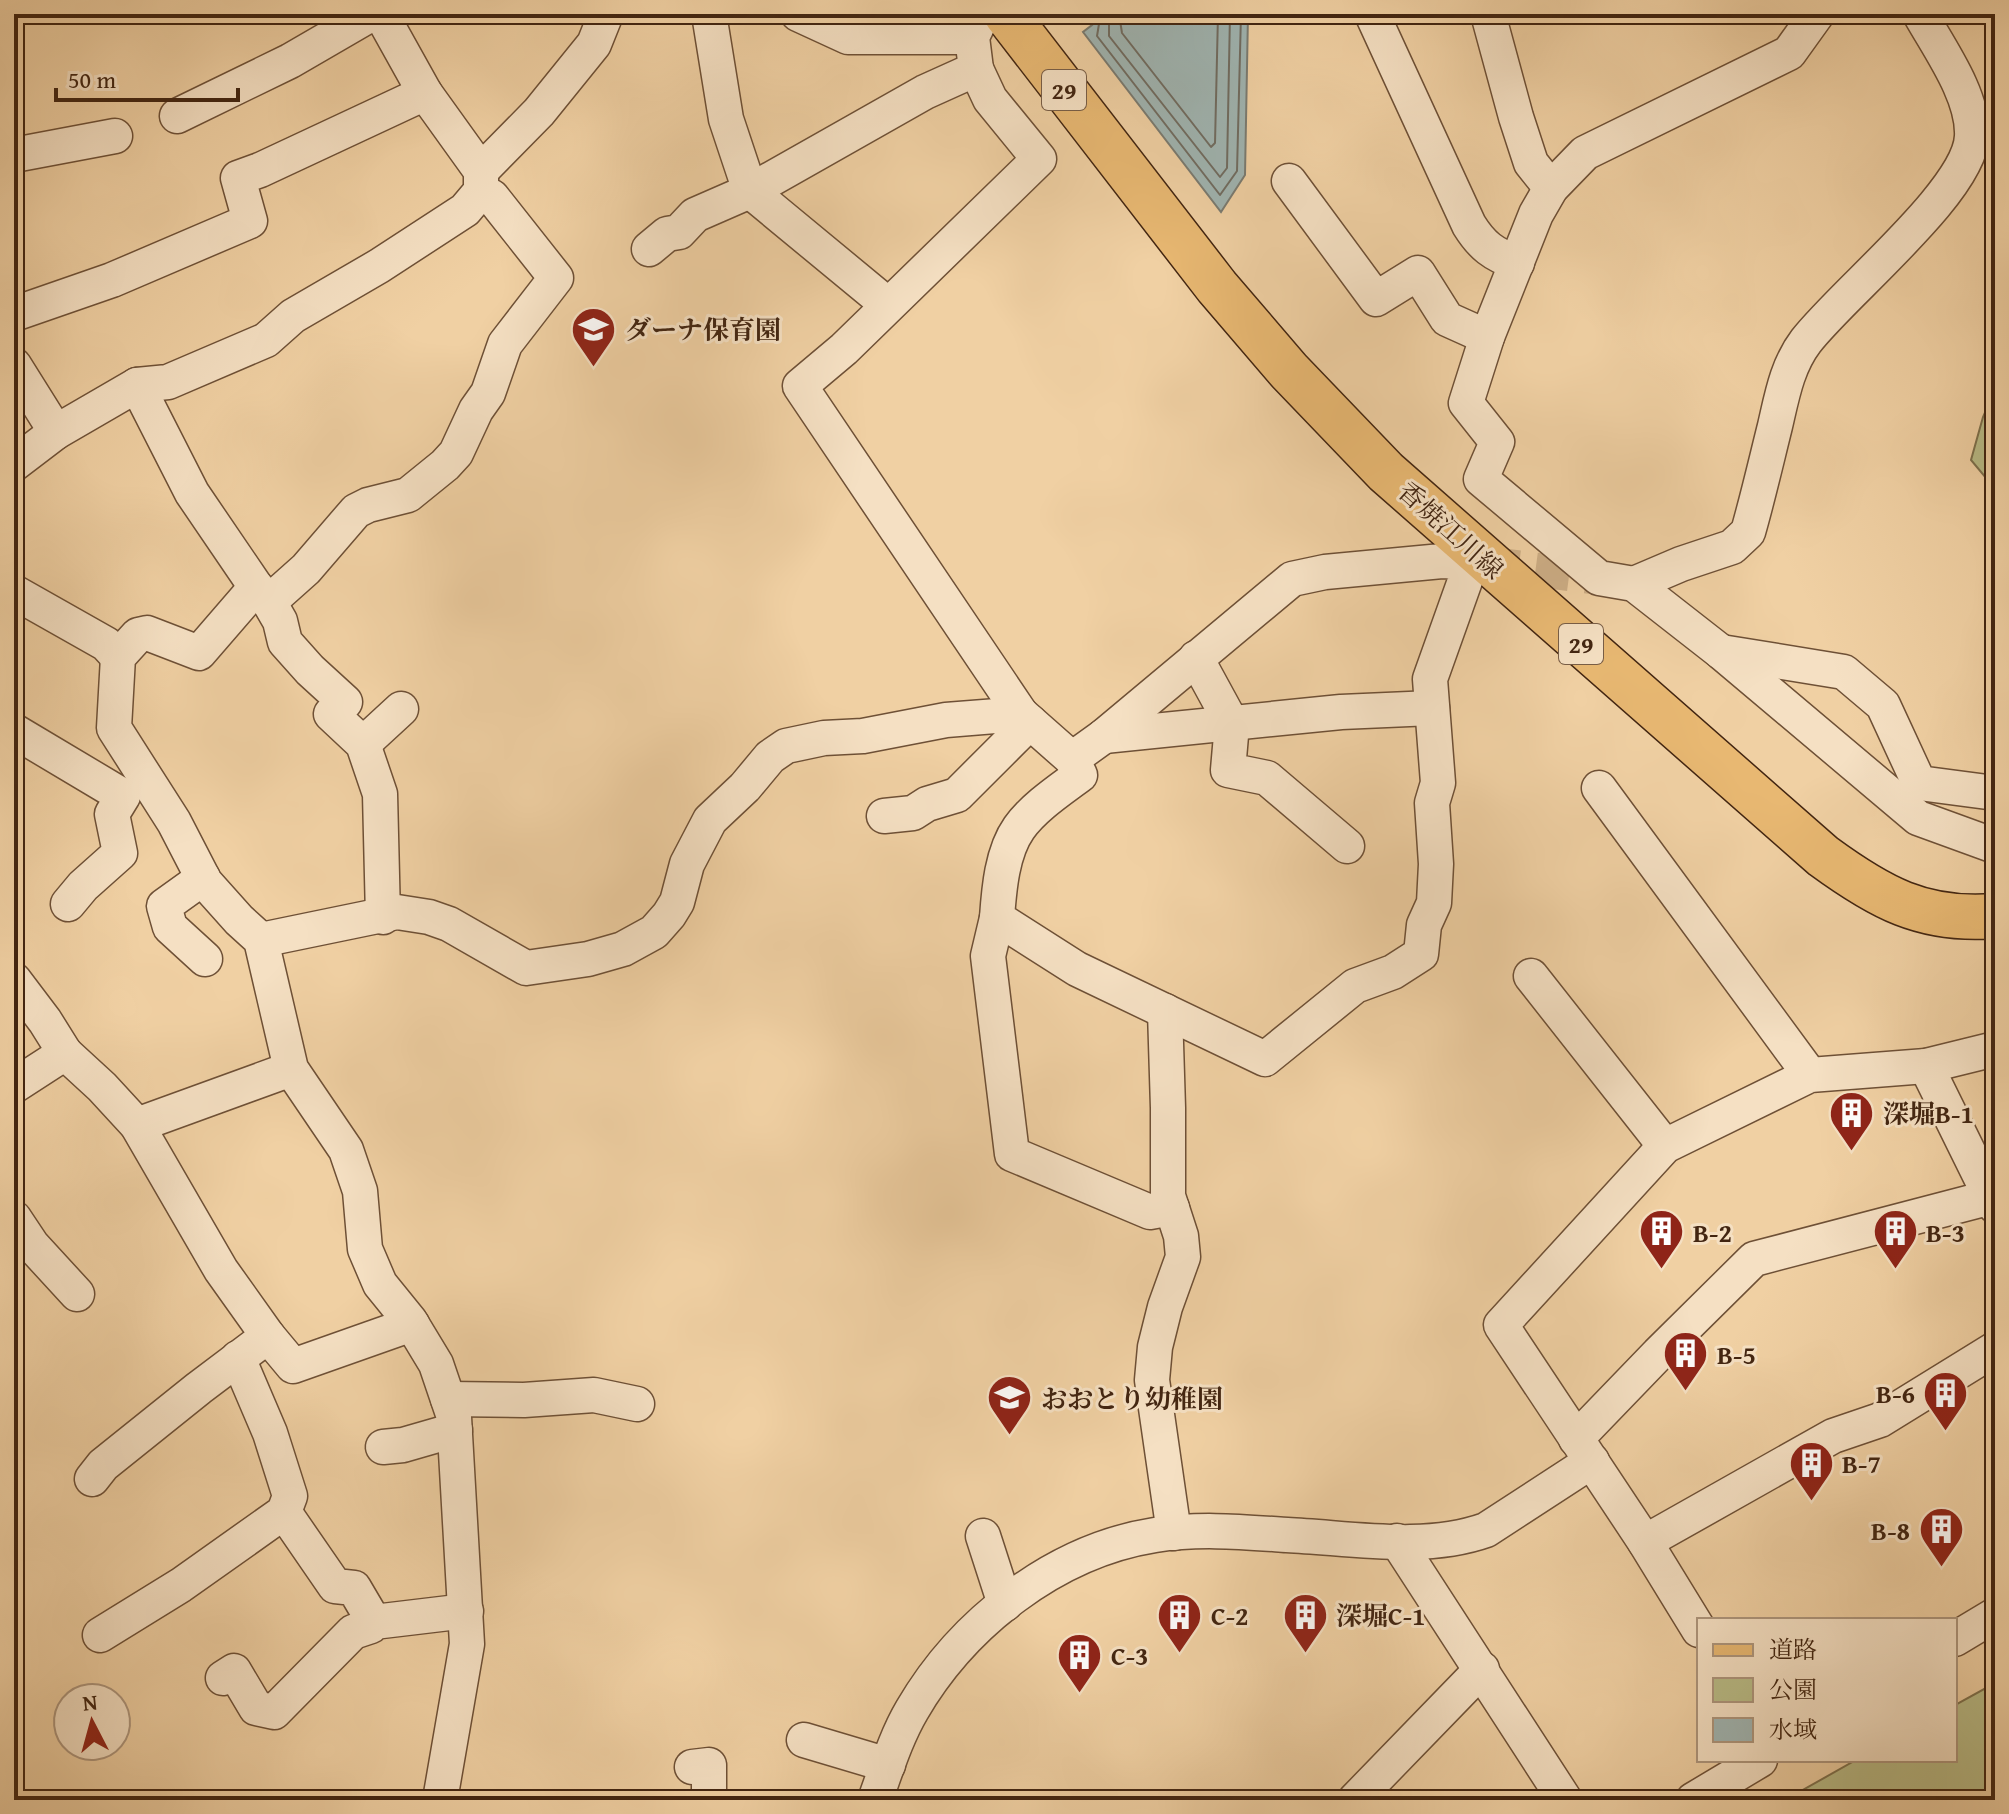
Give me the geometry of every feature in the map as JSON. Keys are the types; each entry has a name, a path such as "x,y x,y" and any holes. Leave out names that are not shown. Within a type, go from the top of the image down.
{"main road":[{"name":"香焼江川線","path":"1042,14 1133,157 1228,278 1289,371 1386,472 1823,856 1865,887 1913,908 1965,919 1995,916"},
{"name":"香焼江川線","path":"984,34 1133,157"},
{"name":"香焼江川線","path":"1228,278 1311,352 1406,451 1841,833 1880,862 1922,881 1967,889 1995,887"}],"street":[{"path":"177,116 290,61 371,14"},
{"path":"381,14 425,93 481,181 556,278 505,344 488,393 476,410 456,453 445,465 408,495 356,511 306,569 262,594 199,653 147,633 138,635 118,657 114,728 174,822 203,878 239,920 261,940 291,1069 346,1150 360,1191 365,1249 380,1284 412,1324 436,1364 451,1415 467,1644 440,1800"},
{"path":"14,464 56,432 137,385 168,382 266,340 293,316 379,266 465,210 481,181 594,44 606,14"},
{"path":"709,14 726,119 750,191 888,305"},
{"path":"798,14 848,37 984,34"},
{"path":"1372,14 1469,225 1481,244 1494,255 1517,263"},
{"path":"1488,14 1531,163 1551,188"},
{"path":"1817,14 1789,53 1585,153 1551,188 1536,214 1487,337 1466,403 1497,442 1481,479 1599,578 1634,584 1721,652 1918,818 1995,846"},
{"path":"1634,584 1732,547 1748,532 1788,370 1806,341 1958,176 1984,136 1960,84 1920,14"},
{"path":"649,249 667,234 679,232 695,215 750,191 925,92 984,34"},
{"path":"984,34 990,99 1039,159 844,349 800,386 1025,718 1072,759 1080,775 1019,828 1007,855 999,887 997,918 988,956 1012,1154 1150,1212 1172,1208"},
{"path":"14,314 112,280 250,221 238,178 425,93"},
{"path":"14,155 115,136"},
{"path":"1289,181 1376,299 1418,273 1447,319 1487,337"},
{"path":"14,365 56,432"},
{"path":"137,385 192,493 280,621 285,642 345,702 331,714 363,744 380,794 383,917"},
{"path":"997,918 1077,969 1265,1059 1355,986 1393,972 1421,954 1424,925 1434,903 1436,864 1432,803 1438,783 1430,679 1475,563 1442,561 1325,572 1292,579 1104,736 1072,759"},
{"path":"14,592 106,644 118,657"},
{"path":"1721,652 1844,672 1883,705 1919,783 1995,793"},
{"path":"1196,658 1232,724 1228,770 1267,778 1347,846"},
{"path":"1104,736 1341,712 1432,708"},
{"path":"363,744 401,709"},
{"path":"884,816 913,813 927,804 957,795 1025,718"},
{"path":"261,940 397,912 449,924 526,968 588,959 623,949 654,932 669,915 677,902 687,864 710,820 745,787 770,757 786,746 824,738 863,736 946,720 1025,718"},
{"path":"14,731 123,796 112,814 120,853 68,904"},
{"path":"1599,788 1810,1075"},
{"path":"203,878 164,906 170,927 205,959"},
{"path":"1531,976 1665,1146"},
{"path":"14,980 65,1053 137,1125 221,1270 293,1366 412,1324"},
{"path":"1165,1011 1168,1196 1181,1236 1183,1257 1165,1307 1155,1347 1152,1380 1174,1533"},
{"path":"1697,1627 1645,1542 1501,1325 1665,1146 1810,1075 1926,1066 1995,1049"},
{"path":"14,1086 65,1053"},
{"path":"875,1800 911,1711 939,1672 973,1632 1018,1592 1064,1564 1109,1547 1174,1533 1221,1531 1397,1541 1456,1538 1486,1530 1584,1450 1754,1259 1994,1200 1926,1066"},
{"path":"137,1125 291,1069"},
{"path":"14,1218 32,1245 77,1294"},
{"path":"92,1479 103,1465 268,1336"},
{"path":"1645,1542 1833,1436 1880,1420 1995,1349"},
{"path":"100,1635 181,1585 284,1512 290,1496 270,1433 238,1358"},
{"path":"383,1447 403,1445 451,1415 524,1400 594,1395 637,1404"},
{"path":"284,1512 335,1586 354,1588 374,1622"},
{"path":"983,1536 1005,1604"},
{"path":"1397,1541 1482,1669 1550,1793"},
{"path":"223,1678 234,1671 256,1708 274,1712 353,1632 374,1622 466,1611"},
{"path":"1957,1638 1995,1615"},
{"path":"1355,1800 1482,1669"},
{"path":"804,1740 888,1765"},
{"path":"1693,1800 1757,1762"},
{"path":"692,1767 709,1765 709,1800"}],"green space":[{"path":"1995,390 1995,473 1986,478 1971,460 1983,417"},
{"path":"1995,1683 1995,1800 1785,1800 1852,1762 1957,1762 1957,1704"}],"water":[{"path":"1083,14 1248,14 1245,175 1221,212 1083,32 1092,25"}],"tunnel":[{"path":"1485,563 1599,578"}],"place":[{"name":"ダーナ保育園","path":"594,368"},
{"name":"深堀B-1","path":"1852,1152"},
{"name":"B-2","path":"1662,1271"},
{"name":"B-3","path":"1895,1271"},
{"name":"B-5","path":"1686,1393"},
{"name":"B-6","path":"1946,1432"},
{"name":"おおとり幼稚園","path":"1010,1437"},
{"name":"B-7","path":"1811,1502"},
{"name":"B-8","path":"1941,1569"},
{"name":"C-2","path":"1180,1654"},
{"name":"深堀C-1","path":"1305,1654"},
{"name":"C-3","path":"1080,1694"}]}
